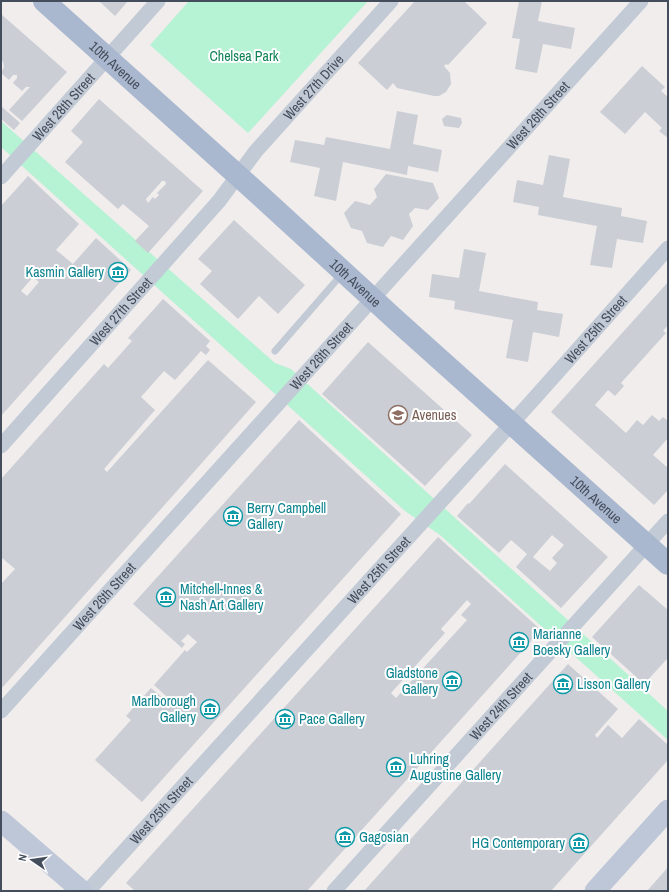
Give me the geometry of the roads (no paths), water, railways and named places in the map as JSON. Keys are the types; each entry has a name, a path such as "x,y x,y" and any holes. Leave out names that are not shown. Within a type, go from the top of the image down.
{"main road":[{"name":"10th Avenue","path":"44,1 238,175 343,273 668,564"},
{"path":"595,891 668,810"},
{"path":"1,820 82,891"}],"street":[{"name":"West 28th Street","path":"1,177 158,1"},
{"name":"West 27th Drive","path":"238,175 256,152 391,1"},
{"name":"West 26th Street","path":"1,711 641,1"},
{"name":"West 27th Street","path":"1,446 219,201 238,175"},
{"name":"West 25th Street","path":"88,891 512,424 668,248"},
{"name":"West 24th Street","path":"334,891 668,521"}],"lane":[{"path":"275,351 343,273"}],"place":[{"name":"Kasmin Gallery","path":"118,272"},
{"name":"Avenues","path":"398,415"},
{"name":"Berry Campbell Gallery","path":"233,516"},
{"name":"Mitchell-Innes & Nash Art Gallery","path":"166,597"},
{"name":"Marianne Boesky Gallery","path":"519,642"},
{"name":"Gladstone Gallery","path":"452,681"},
{"name":"Lisson Gallery","path":"563,684"},
{"name":"Marlborough Gallery","path":"210,709"},
{"name":"Pace Gallery","path":"285,719"},
{"name":"Luhring Augustine Gallery","path":"396,767"},
{"name":"Gagosian","path":"345,837"},
{"name":"HG Contemporary","path":"579,843"}],"park label":[{"name":"Chelsea Park","path":"244,56"}]}
